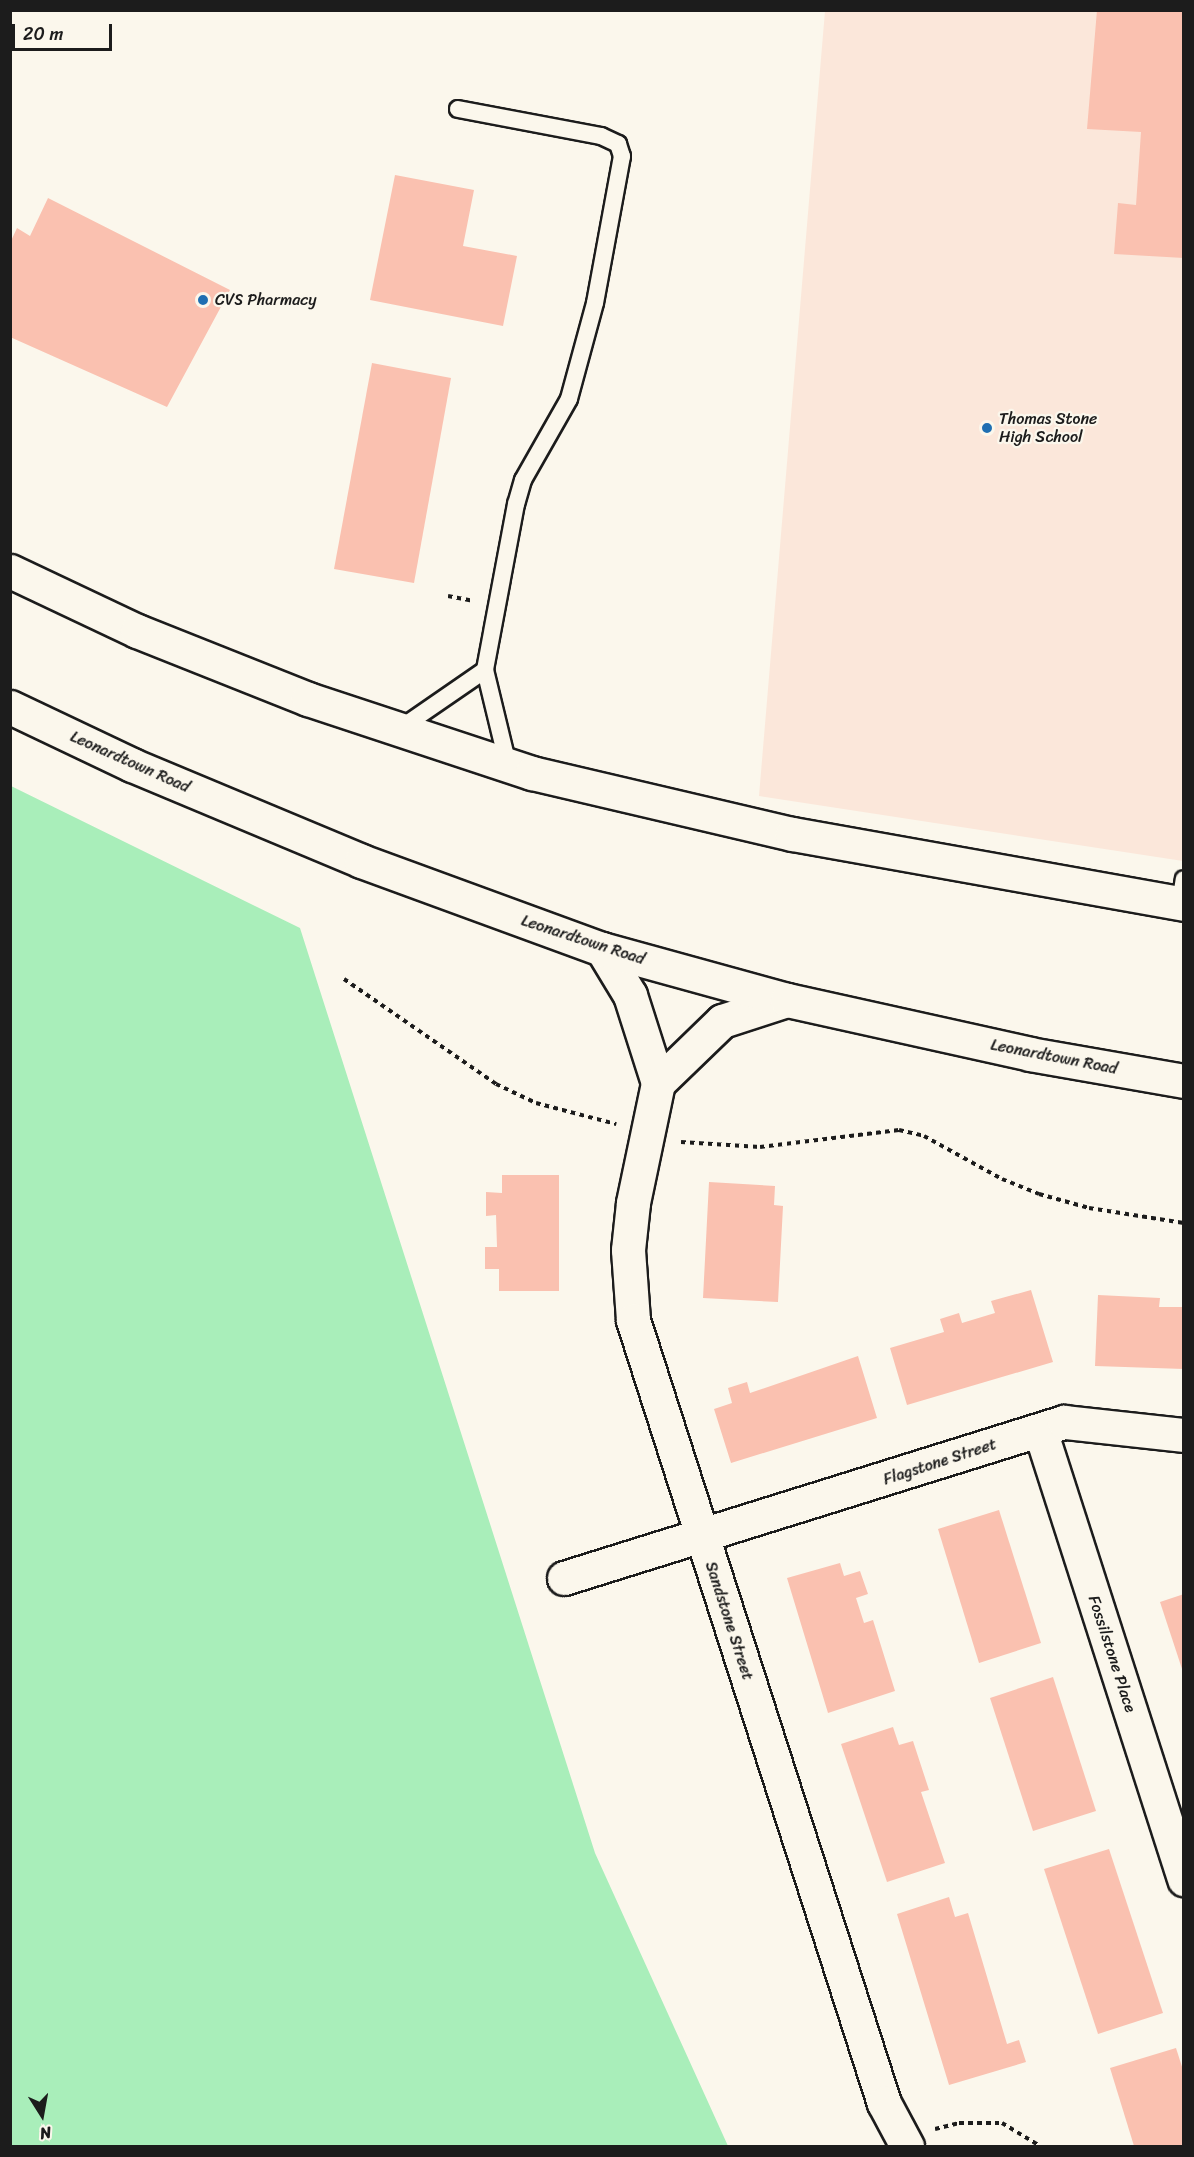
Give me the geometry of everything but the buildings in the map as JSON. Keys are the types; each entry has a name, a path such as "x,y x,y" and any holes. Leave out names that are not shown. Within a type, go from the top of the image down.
{"main road":[{"path":"10,571 137,631 308,699 508,765 792,834 1182,895"},
{"name":"Leonardtown Road","path":"10,707 132,765 361,861 602,949 787,1000 1030,1054 1184,1081"},
{"path":"602,949 630,995 658,1083 722,1021 787,1000"},
{"name":"Sandstone Street","path":"658,1083 630,1232 633,1320 884,2103 918,2138"},
{"name":"Flagstone Street","path":"564,1578 702,1538 1064,1422 1184,1435"},
{"name":"Fossilstone Place","path":"1040,1430 1184,1879"}],"lane":[{"path":"458,109 601,136 618,144 622,156 595,303 569,399 523,480 516,504 485,670 508,765"},
{"path":"398,730 485,670"}],"path":[{"path":"344,980 496,1084 536,1102 680,1142 760,1147 899,1130 924,1136 1002,1179 1039,1194 1089,1208 1184,1223"},
{"path":"918,2138 959,2123 1002,2123 1040,2146"}],"shaded area":[{"name":"Thomas Stone High School","path":"825,11 1183,11 1183,861 759,796"}],"green space":[{"path":"11,786 300,928 595,1853 728,2146 11,2146"}],"place":[{"name":"CVS Pharmacy","path":"203,300"},
{"name":"Thomas Stone High School","path":"987,428"}]}
